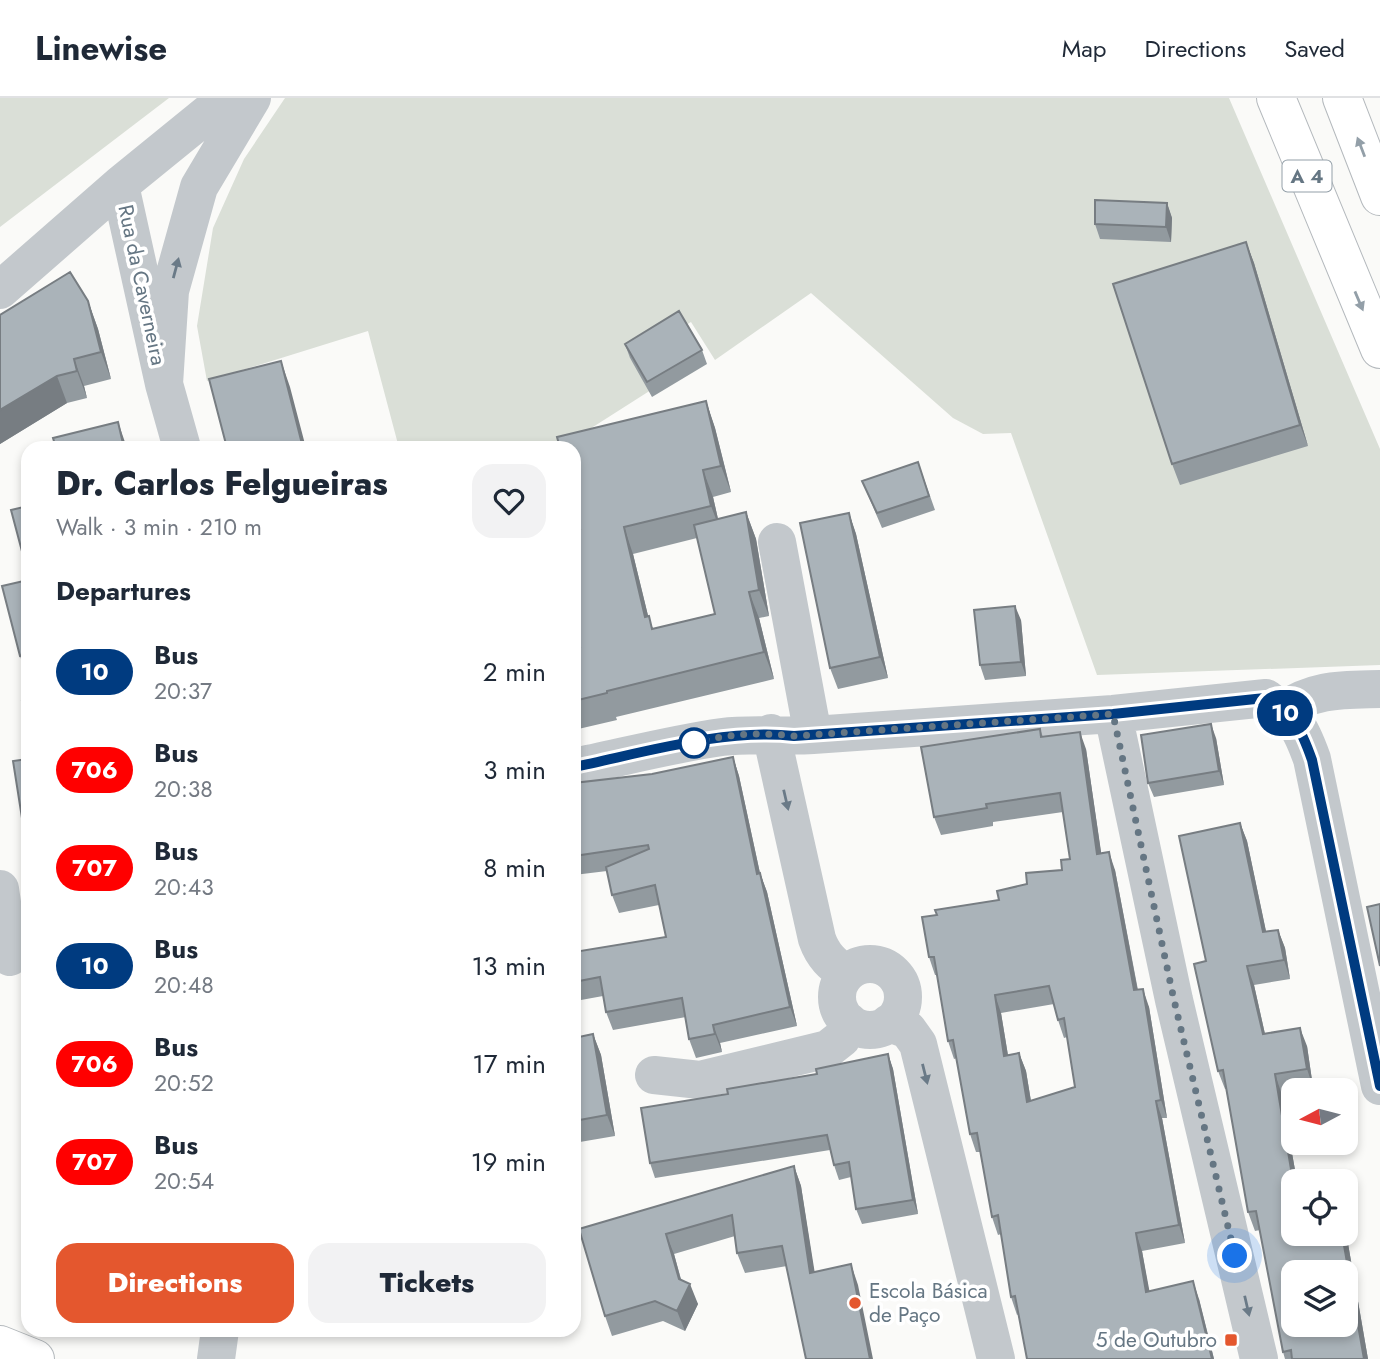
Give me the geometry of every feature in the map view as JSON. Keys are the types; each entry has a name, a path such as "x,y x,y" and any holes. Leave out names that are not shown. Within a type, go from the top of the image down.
{"highway":[{"name":"A 4","path":"1276,98 1380,349"},
{"path":"1342,98 1380,196"},
{"path":"0,1345 35,1359"}],"street":[{"path":"0,290 120,185 227,98"},
{"name":"Rua da Caverneira","path":"164,384 170,290 199,187 252,98"},
{"name":"Rua da Caverneira","path":"120,185 164,384 180,441"},
{"path":"777,542 813,735"},
{"path":"1282,711 1298,699 1324,691 1380,689"},
{"path":"581,765 722,737 771,733 813,735 1113,714 1265,698 1293,719 1303,733 1312,760 1380,1086"},
{"path":"1113,714 1174,1000 1259,1359"},
{"path":"771,733 817,939 831,964 846,974"},
{"path":"0,888 10,957"},
{"path":"865,964 886,968 894,975 900,984 901,1006 889,1023 869,1030 858,1028 849,1022 842,1014 837,993 846,974 865,964"},
{"path":"654,1075 700,1080 828,1049 842,1038 849,1022"},
{"path":"889,1023 908,1030 918,1044 996,1359"},
{"path":"216,1359 219,1337"}],"shaded area":[{"path":"0,98 169,98 0,227"},
{"path":"285,98 1229,98 1380,449 1380,665 1097,675 1011,433 983,434 953,418 811,293 715,360 691,322 630,358 651,390 571,441 397,441 368,331 207,381 197,326 213,228 244,159"}],"building":[{"path":"1095,200 1167,203 1166,227 1095,224"},
{"path":"1246,242 1300,425 1172,464 1113,284"},
{"path":"70,272 88,301 101,352 74,359 77,371 57,376 0,410 0,315"},
{"path":"679,311 702,350 647,382 625,344"},
{"path":"281,361 301,441 225,441 209,379"},
{"path":"706,401 721,466 703,470 711,506 624,527 645,617 649,616 652,629 715,614 694,525 746,512 759,590 749,592 764,652 581,699 581,441 558,441 557,437"},
{"path":"118,422 122,441 54,441 53,438"},
{"path":"918,462 929,496 877,513 862,481"},
{"path":"21,508 21,548 11,510"},
{"path":"849,513 880,657 830,668 800,523"},
{"path":"21,582 21,656 20,656 2,586"},
{"path":"1015,606 1021,662 980,665 974,610"},
{"path":"1211,724 1219,771 1148,783 1141,735"},
{"path":"1040,729 1041,737 1080,732 1097,854 1109,852 1134,990 1143,989 1161,1100 1156,1101 1179,1225 1136,1233 1146,1292 1193,1281 1212,1359 1027,1359 1015,1296 1011,1297 998,1215 992,1217 977,1133 970,1134 953,1040 948,1041 934,957 929,957 922,917 937,915 935,910 999,900 997,891 1027,884 1026,873 1062,870 1061,860 1070,859 1060,793 986,804 987,808 934,817 921,747","holes":["1049,986 1058,1020 1064,1018 1075,1087 1027,1102 1019,1053 1004,1056 995,995"]},
{"path":"733,757 757,874 760,873 790,1007 713,1025 715,1034 689,1039 682,998 606,1012 600,977 581,981 581,951 666,937 655,885 612,895 606,867 649,849 648,845 581,855 581,782 652,774"},
{"path":"21,760 21,812 13,761"},
{"path":"1240,823 1263,932 1278,930 1284,960 1247,966 1263,1034 1300,1028 1307,1069 1275,1074 1281,1110 1281,1155 1289,1155 1291,1169 1281,1169 1281,1246 1344,1246 1347,1260 1281,1260 1281,1337 1358,1337 1358,1325 1364,1359 1292,1359 1291,1350 1283,1352 1256,1211 1248,1212 1223,1070 1218,1071 1194,964 1206,961 1179,836"},
{"path":"1380,904 1380,966 1367,907"},
{"path":"593,1034 607,1115 581,1120 581,1037"},
{"path":"888,1054 913,1200 856,1209 849,1162 834,1165 827,1135 650,1163 641,1108 728,1094 727,1089 817,1074 816,1069"},
{"path":"794,1166 810,1273 851,1264 870,1359 806,1359 782,1246 737,1253 732,1215 666,1234 679,1279 690,1284 677,1311 655,1301 605,1316 581,1228"}],"bus line":[{"name":"10","path":"581,766 722,737 771,733 794,736 1113,714 1265,698 1293,719 1303,733 1312,760 1380,1086"}],"place":[{"name":"Escola Básica de Paço","path":"855,1303"},
{"name":"5 de Outubro","path":"1231,1340"}],"route":[{"path":"694,743 722,737 771,733 794,736 1113,714 1174,1000 1235,1256"}]}
